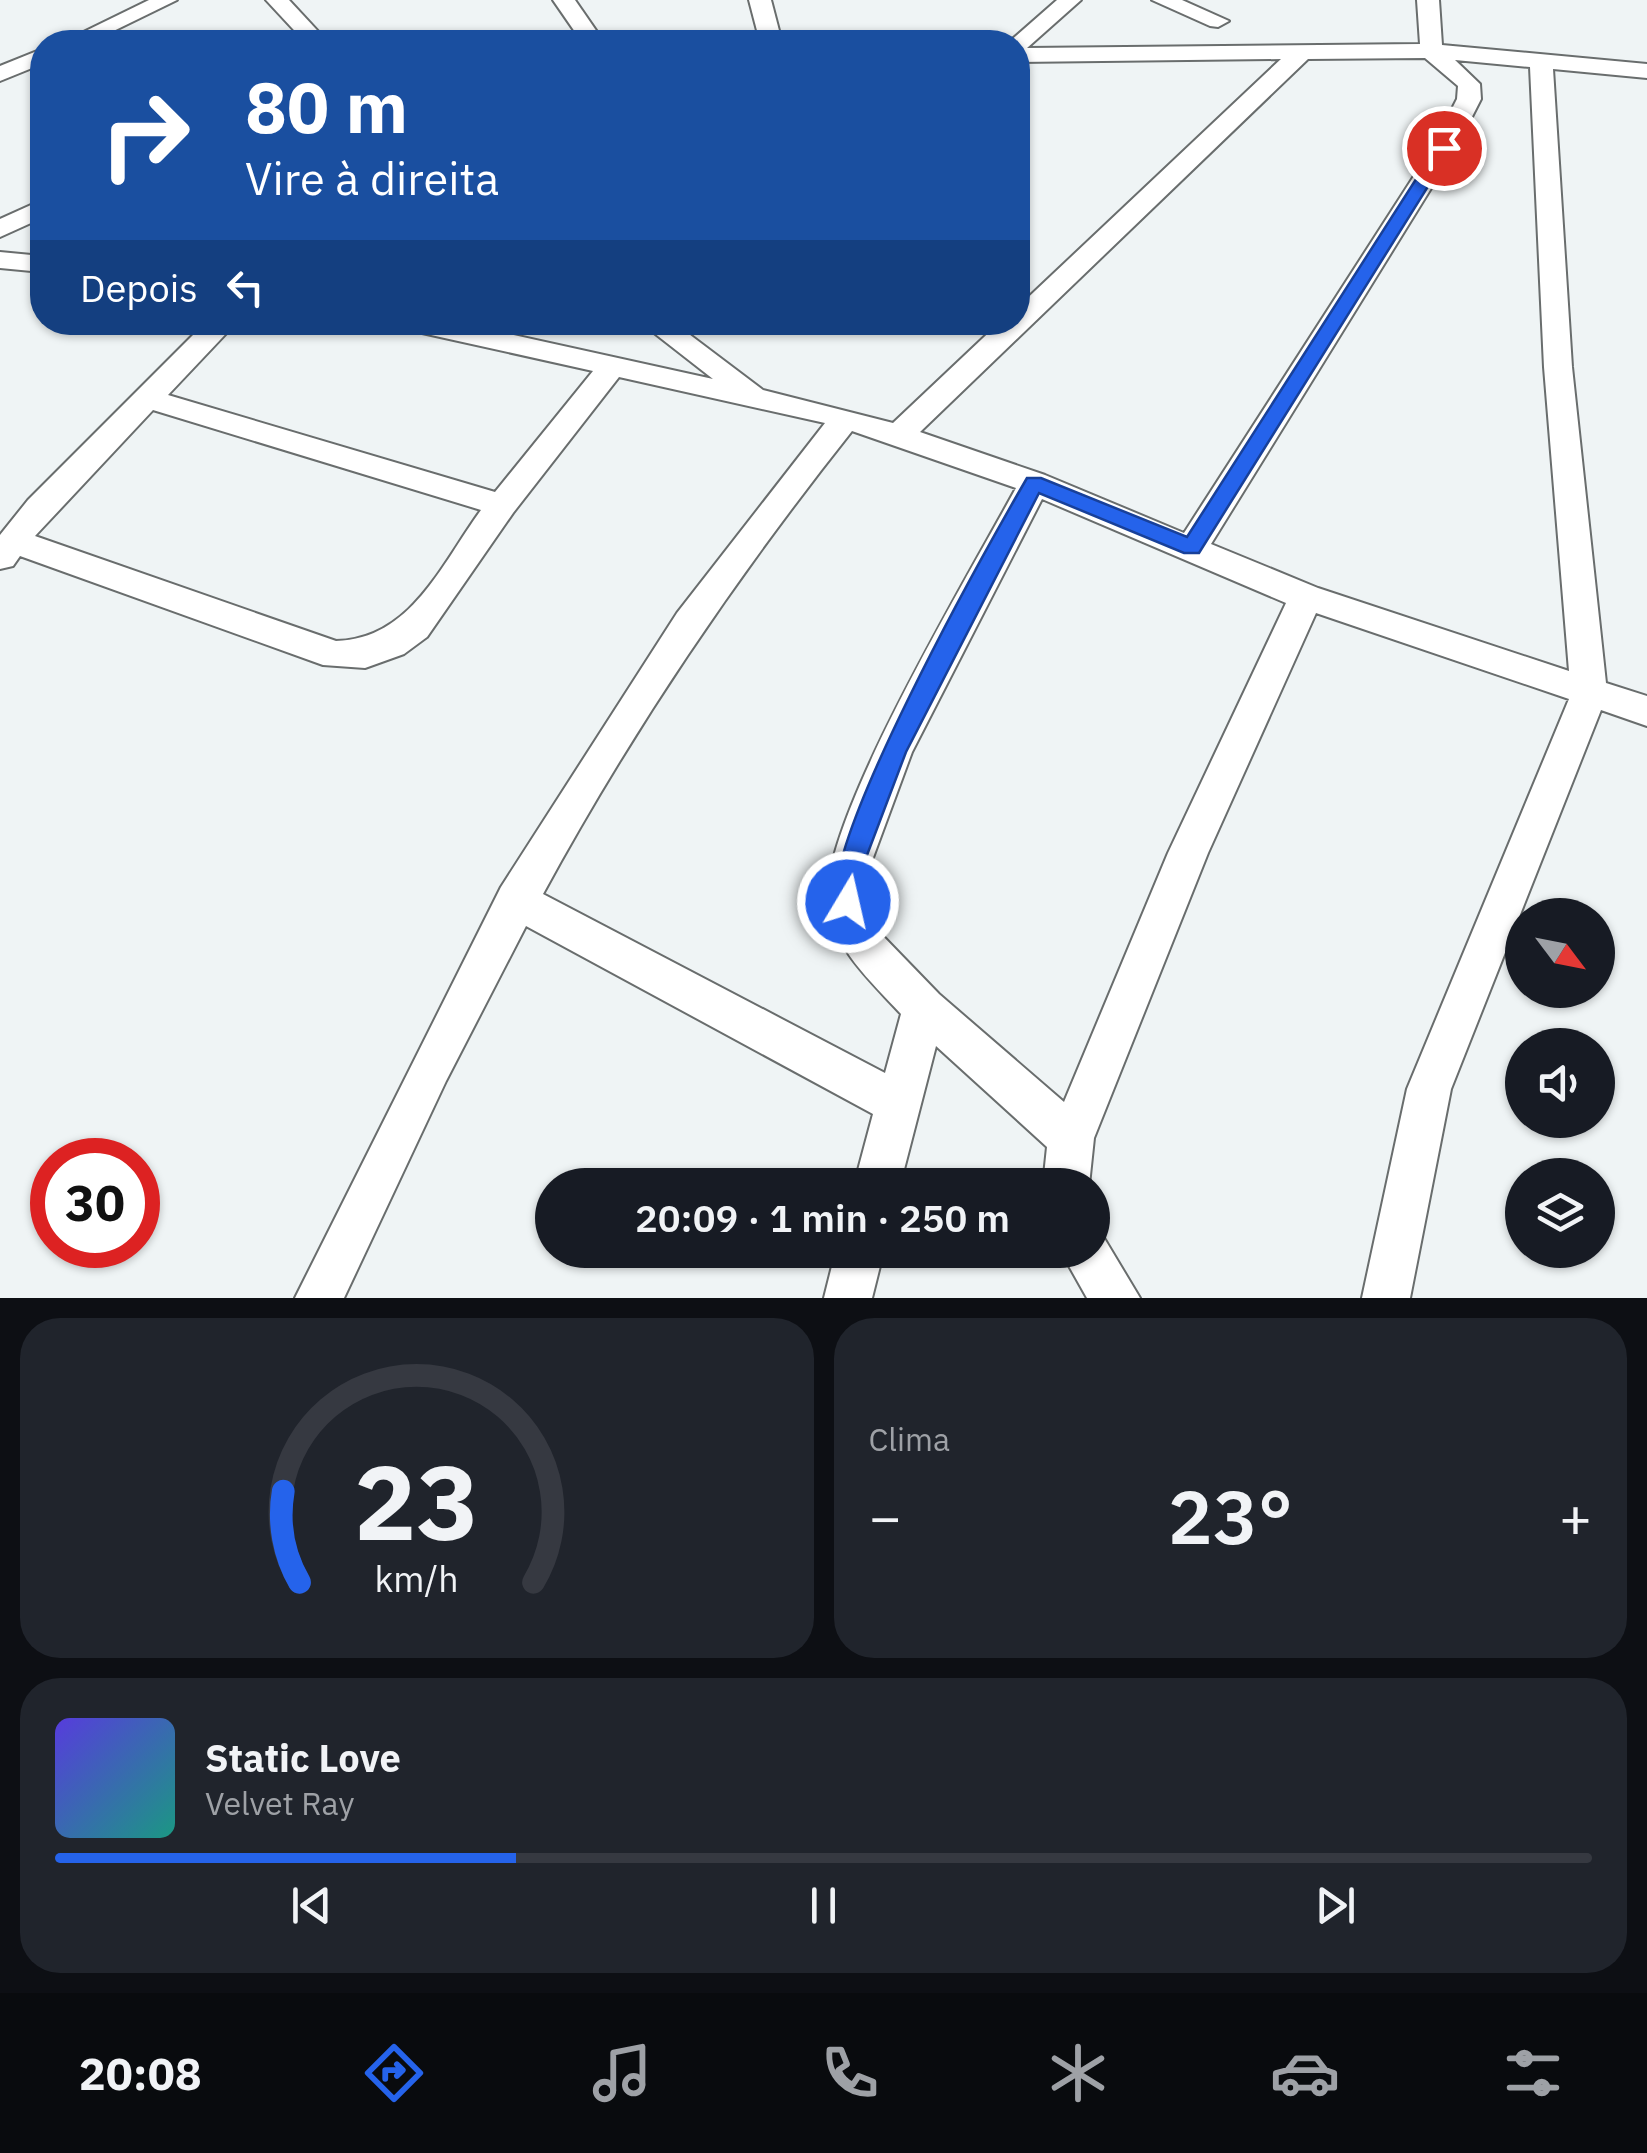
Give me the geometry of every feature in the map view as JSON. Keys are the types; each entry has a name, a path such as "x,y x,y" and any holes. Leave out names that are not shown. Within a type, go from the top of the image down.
{"street":[{"path":"100,30 166,0"},
{"path":"277,0 306,30"},
{"path":"564,0 585,30"},
{"path":"760,0 768,30"},
{"path":"1030,35 1070,0"},
{"path":"1163,0 1218,21"},
{"path":"1214,51 1218,21 1233,0"},
{"path":"1192,548 1444,148 1470,100 1469,84 1431,51 1428,0"},
{"path":"1030,310 1303,51"},
{"path":"1030,55 1431,51 1647,71"},
{"path":"0,74 30,61"},
{"path":"1386,1298 1429,1088 1589,694 1558,367 1541,61"},
{"path":"0,229 30,214"},
{"path":"0,260 30,263"},
{"path":"210,335 146,398 7,550 334,654 365,654 392,644 415,628 502,505 612,367"},
{"path":"470,335 846,418 1034,483 1306,597 1647,711"},
{"path":"683,335 756,396"},
{"path":"899,435 1004,335"},
{"path":"146,398 502,505"},
{"path":"318,1298 514,900 664,655 738,550 846,418"},
{"path":"1034,483 894,752 851,863 848,902 863,944 924,1008 1070,1138"},
{"path":"1067,1168 1070,1138 1188,853 1306,597"},
{"path":"514,900 898,1104"},
{"path":"881,1168 924,1008"},
{"path":"848,1298 856,1268"},
{"path":"1096,1268 1116,1298"}],"route":[{"path":"848,902 851,863 894,752 1034,483 1192,548 1444,148"}]}
